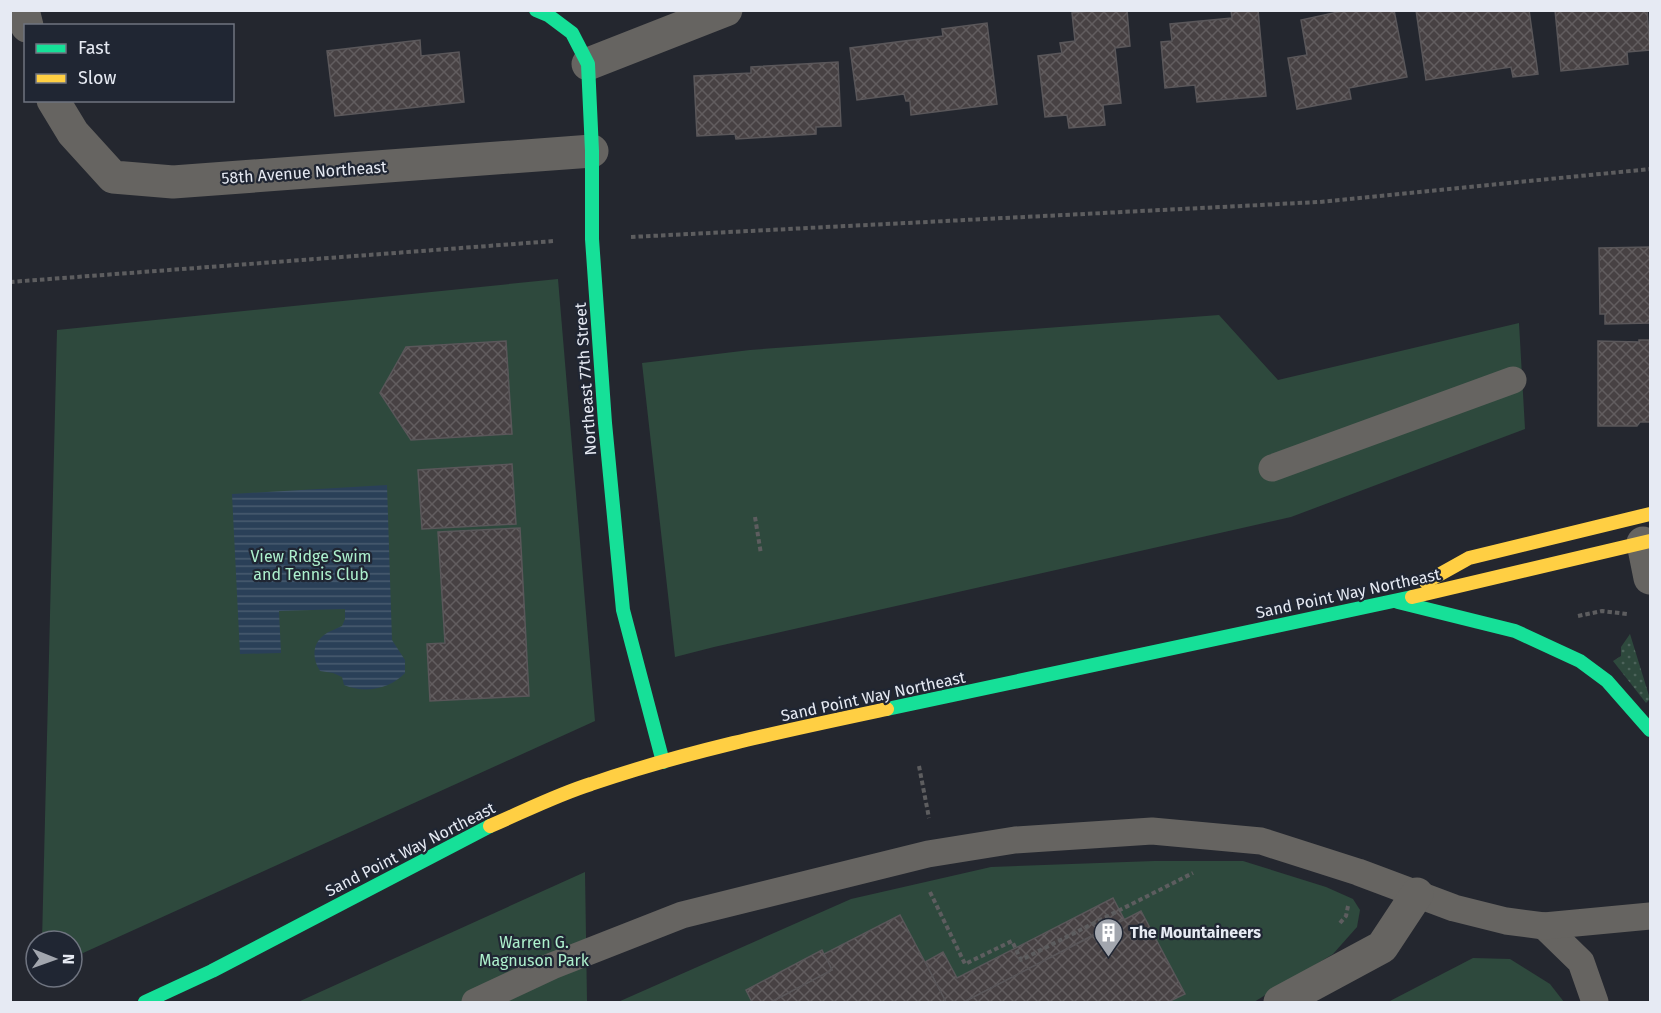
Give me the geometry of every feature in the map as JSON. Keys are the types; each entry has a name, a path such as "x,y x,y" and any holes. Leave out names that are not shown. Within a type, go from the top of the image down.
{"main road":[{"name":"Northeast 77th Street","path":"536,10 548,15 572,33 588,64 592,151 592,250 604,423 623,610 663,762"},
{"name":"Sand Point Way Northeast","path":"145,1002 212,971 509,817 589,784 663,762 789,730 1393,601 1648,533"},
{"path":"1393,601 1469,558 1648,533"},
{"path":"1393,601 1515,631 1580,661 1607,681 1650,730"}],"street":[{"path":"588,64 726,10"},
{"name":"58th Avenue Northeast","path":"54,102 73,133 113,177 173,182 592,151"},
{"path":"1648,533 1650,578"},
{"path":"1280,1002 1382,946 1417,894"}],"lane":[{"path":"1272,468 1514,380"},
{"path":"475,1002 552,966 682,915 928,854 1015,840 1152,831 1261,841 1358,872 1473,913 1506,921 1544,926 1650,916"},
{"path":"1544,926 1581,962 1595,1002"}],"path":[{"path":"625,237 1319,202 1650,169"},
{"path":"10,282 557,241"},
{"path":"755,517 761,554"},
{"path":"1572,617 1602,611 1627,614"},
{"path":"919,766 930,820"},
{"path":"928,890 965,964 1012,941 1021,960 1195,872"}],"green space":[{"name":"View Ridge Swim and Tennis Club","path":"558,279 595,721 84,953 84,929 42,929 57,330"},
{"path":"1219,315 1278,380 1519,323 1525,429 1291,517 675,657 642,363 750,350"},
{"path":"1630,634 1650,699 1646,703 1613,661 1621,656 1621,647"},
{"name":"Warren G. Magnuson Park","path":"1154,861 1243,861 1326,887 1353,899 1360,910 1357,927 1333,954 1254,1002 618,1002 851,899 991,867"},
{"name":"Warren G. Magnuson Park","path":"585,872 587,1002 298,1002 320,992"},
{"path":"1473,958 1510,959 1550,984 1564,1002 1388,1002"}],"water":[{"path":"387,485 392,640 405,660 405,673 385,686 360,689 344,685 342,677 320,671 316,662 315,647 324,635 342,626 345,609 279,611 281,653 240,654 232,494"}],"building":[{"path":"1127,10 1130,46 1115,48 1121,103 1103,105 1105,125 1069,128 1067,115 1045,117 1038,56 1062,53 1060,43 1075,41 1072,13"},
{"path":"1231,10 1258,10 1266,96 1197,102 1195,85 1165,88 1161,42 1172,41 1170,24 1232,18"},
{"path":"1347,10 1394,10 1407,77 1349,88 1351,99 1297,109 1288,58 1307,55 1301,20"},
{"path":"1416,10 1529,10 1538,74 1513,77 1511,67 1426,80"},
{"path":"1555,10 1647,10 1650,50 1627,52 1628,64 1561,71"},
{"path":"987,23 997,104 911,115 910,101 906,101 904,94 857,100 850,48 943,36 942,29"},
{"path":"420,40 421,56 459,52 464,102 335,116 327,51"},
{"path":"838,62 841,126 816,127 816,134 736,139 735,134 697,136 694,76 751,73 751,67"},
{"path":"1650,247 1650,323 1605,324 1605,314 1600,314 1599,248"},
{"path":"1639,340 1650,340 1650,422 1640,422 1637,426 1598,426 1598,341 1639,342"},
{"path":"506,341 512,434 411,440 380,393 406,347"},
{"path":"512,464 516,524 422,529 418,470"},
{"path":"520,528 529,696 430,701 427,644 445,643 438,532"},
{"path":"1113,898 1124,919 964,1002 946,1002 925,962 943,952 957,978"},
{"name":"The Mountaineers","path":"1141,911 1185,994 1168,1002 964,1002"},
{"path":"900,915 946,1002 771,1002 832,970 824,954"},
{"path":"822,950 832,970 771,1002 752,1002 746,990"}],"traffic: fast":[{"path":"536,10 548,15 572,33 588,64 592,151 592,239 605,423 623,610 663,762"},
{"path":"887,709 1412,597"},
{"path":"1398,602 1515,631 1580,661 1607,681 1650,730"},
{"path":"145,1002 212,971 490,826"}],"traffic: slow":[{"path":"1426,582 1469,558 1650,514"},
{"path":"1412,597 1650,541"},
{"path":"490,826 578,788 664,761 775,733 887,709"}],"place":[{"name":"The Mountaineers","path":"1109,958"}]}
